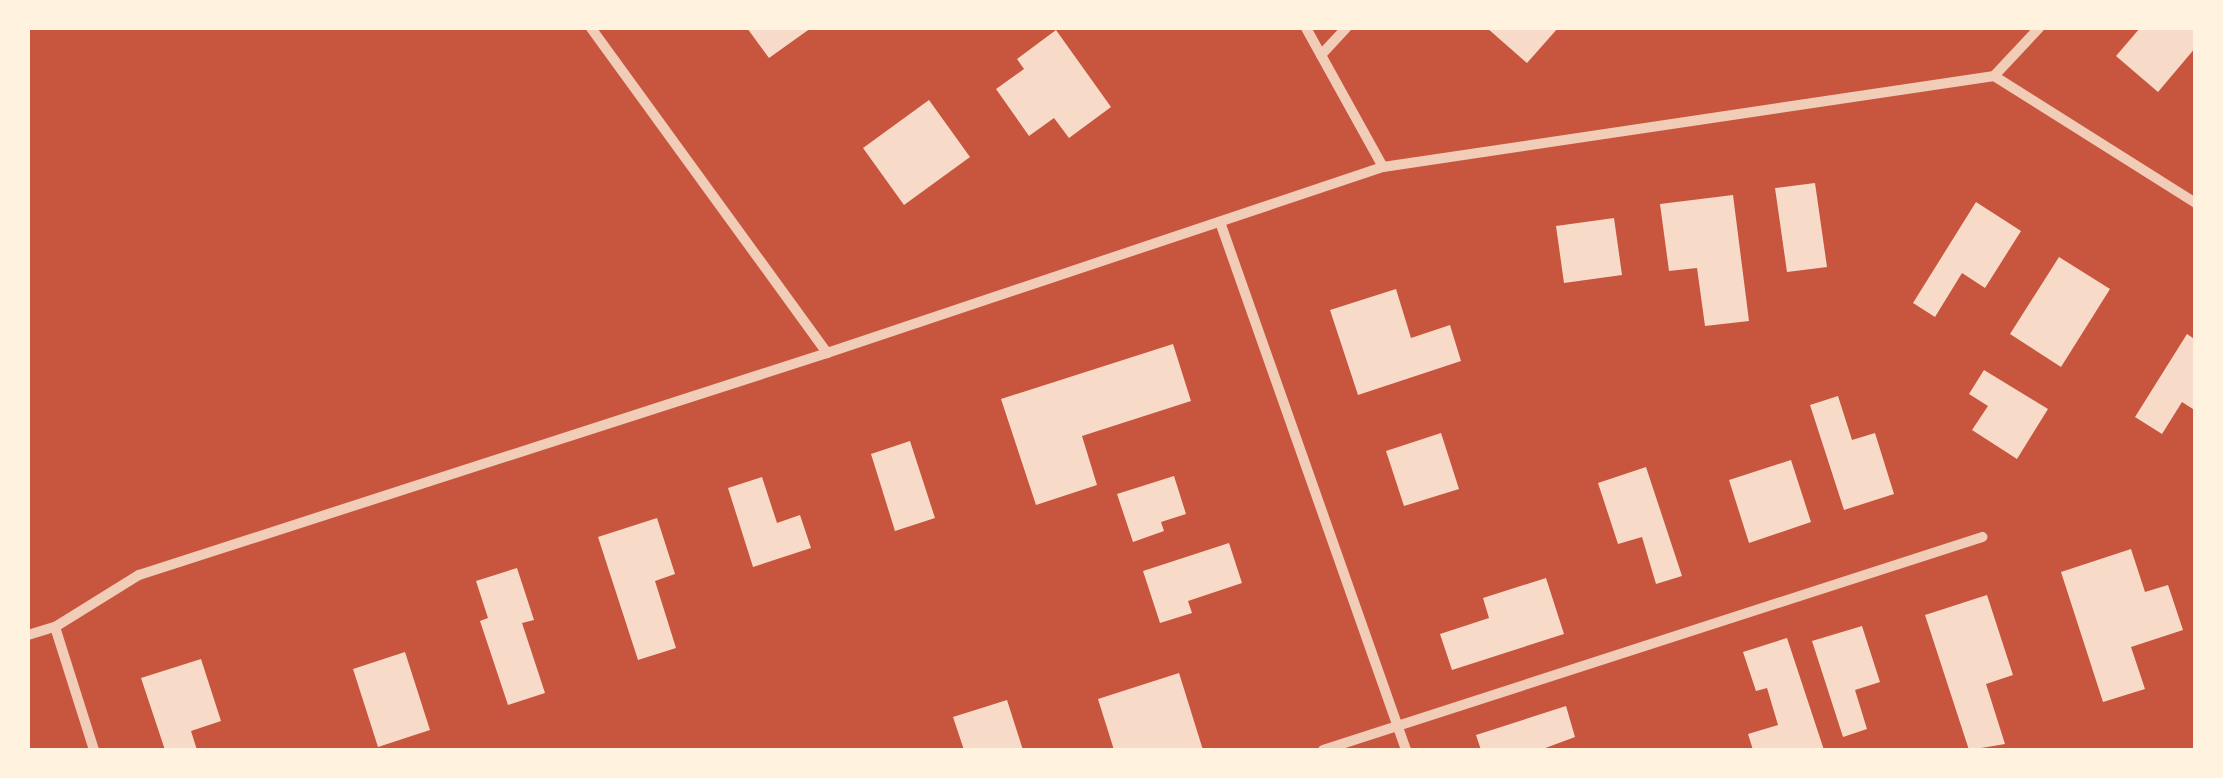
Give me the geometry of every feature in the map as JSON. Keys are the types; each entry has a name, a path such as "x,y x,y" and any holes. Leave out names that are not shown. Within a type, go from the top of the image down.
{"street":[{"path":"591,28 827,353"},
{"path":"1306,28 1384,167"},
{"path":"1322,55 1346,28"},
{"path":"28,636 54,627 140,575 827,353 1384,167 1994,76 2039,28"},
{"path":"1994,76 2196,203"},
{"path":"1220,222 1406,750"},
{"path":"1323,750 1982,537"},
{"path":"54,627 94,750"}],"building":[{"path":"747,28 811,28 769,58"},
{"path":"1487,28 1558,28 1527,63"},
{"path":"2140,28 2196,28 2196,47 2158,92 2116,56"},
{"path":"1056,30 1111,107 1069,138 1054,118 1029,136 996,89 1024,69 1017,59"},
{"path":"929,100 970,157 904,205 863,148"},
{"path":"1815,183 1827,267 1787,272 1775,188"},
{"path":"1733,195 1749,321 1705,326 1697,268 1669,271 1660,204"},
{"path":"1976,202 2021,231 1985,288 1962,273 1935,317 1913,303"},
{"path":"1614,218 1622,275 1564,283 1556,226"},
{"path":"2059,257 2110,289 2061,367 2010,334"},
{"path":"1396,289 1411,338 1450,325 1461,361 1358,395 1330,310"},
{"path":"2187,334 2196,340 2196,411 2182,402 2162,434 2135,417"},
{"path":"1173,344 1191,401 1082,436 1097,485 1036,505 1001,399"},
{"path":"1984,370 2048,409 2017,459 1972,430 1988,406 1969,394"},
{"path":"1838,396 1852,440 1875,433 1894,494 1844,510 1810,405"},
{"path":"1441,433 1459,489 1404,506 1386,451"},
{"path":"910,441 935,518 895,531 871,454"},
{"path":"1791,460 1811,522 1749,543 1729,480"},
{"path":"1646,467 1682,576 1656,584 1642,537 1618,544 1598,483"},
{"path":"1174,476 1186,514 1161,522 1164,531 1133,542 1117,494"},
{"path":"762,477 777,523 800,515 811,548 753,567 728,488"},
{"path":"657,518 675,574 655,581 676,648 638,660 598,537"},
{"path":"1229,543 1242,583 1188,601 1192,613 1160,623 1143,571"},
{"path":"2131,549 2145,592 2168,585 2183,630 2131,647 2145,689 2103,702 2061,572"},
{"path":"517,568 534,620 522,623 545,693 508,705 480,621 488,618 476,581"},
{"path":"1546,578 1564,634 1452,670 1440,634 1489,618 1483,598"},
{"path":"1987,595 2013,675 1986,684 2005,744 1969,750 1925,615"},
{"path":"1862,626 1880,682 1855,690 1867,729 1843,737 1812,641"},
{"path":"1787,638 1824,750 1753,750 1748,734 1778,725 1767,688 1756,691 1743,652"},
{"path":"405,652 430,730 378,747 353,669"},
{"path":"201,659 221,721 191,731 197,750 165,750 141,678"},
{"path":"1179,673 1203,750 1114,750 1098,699"},
{"path":"1007,700 1023,750 964,750 953,717"},
{"path":"1566,706 1575,737 1540,750 1481,750 1476,735"}]}
